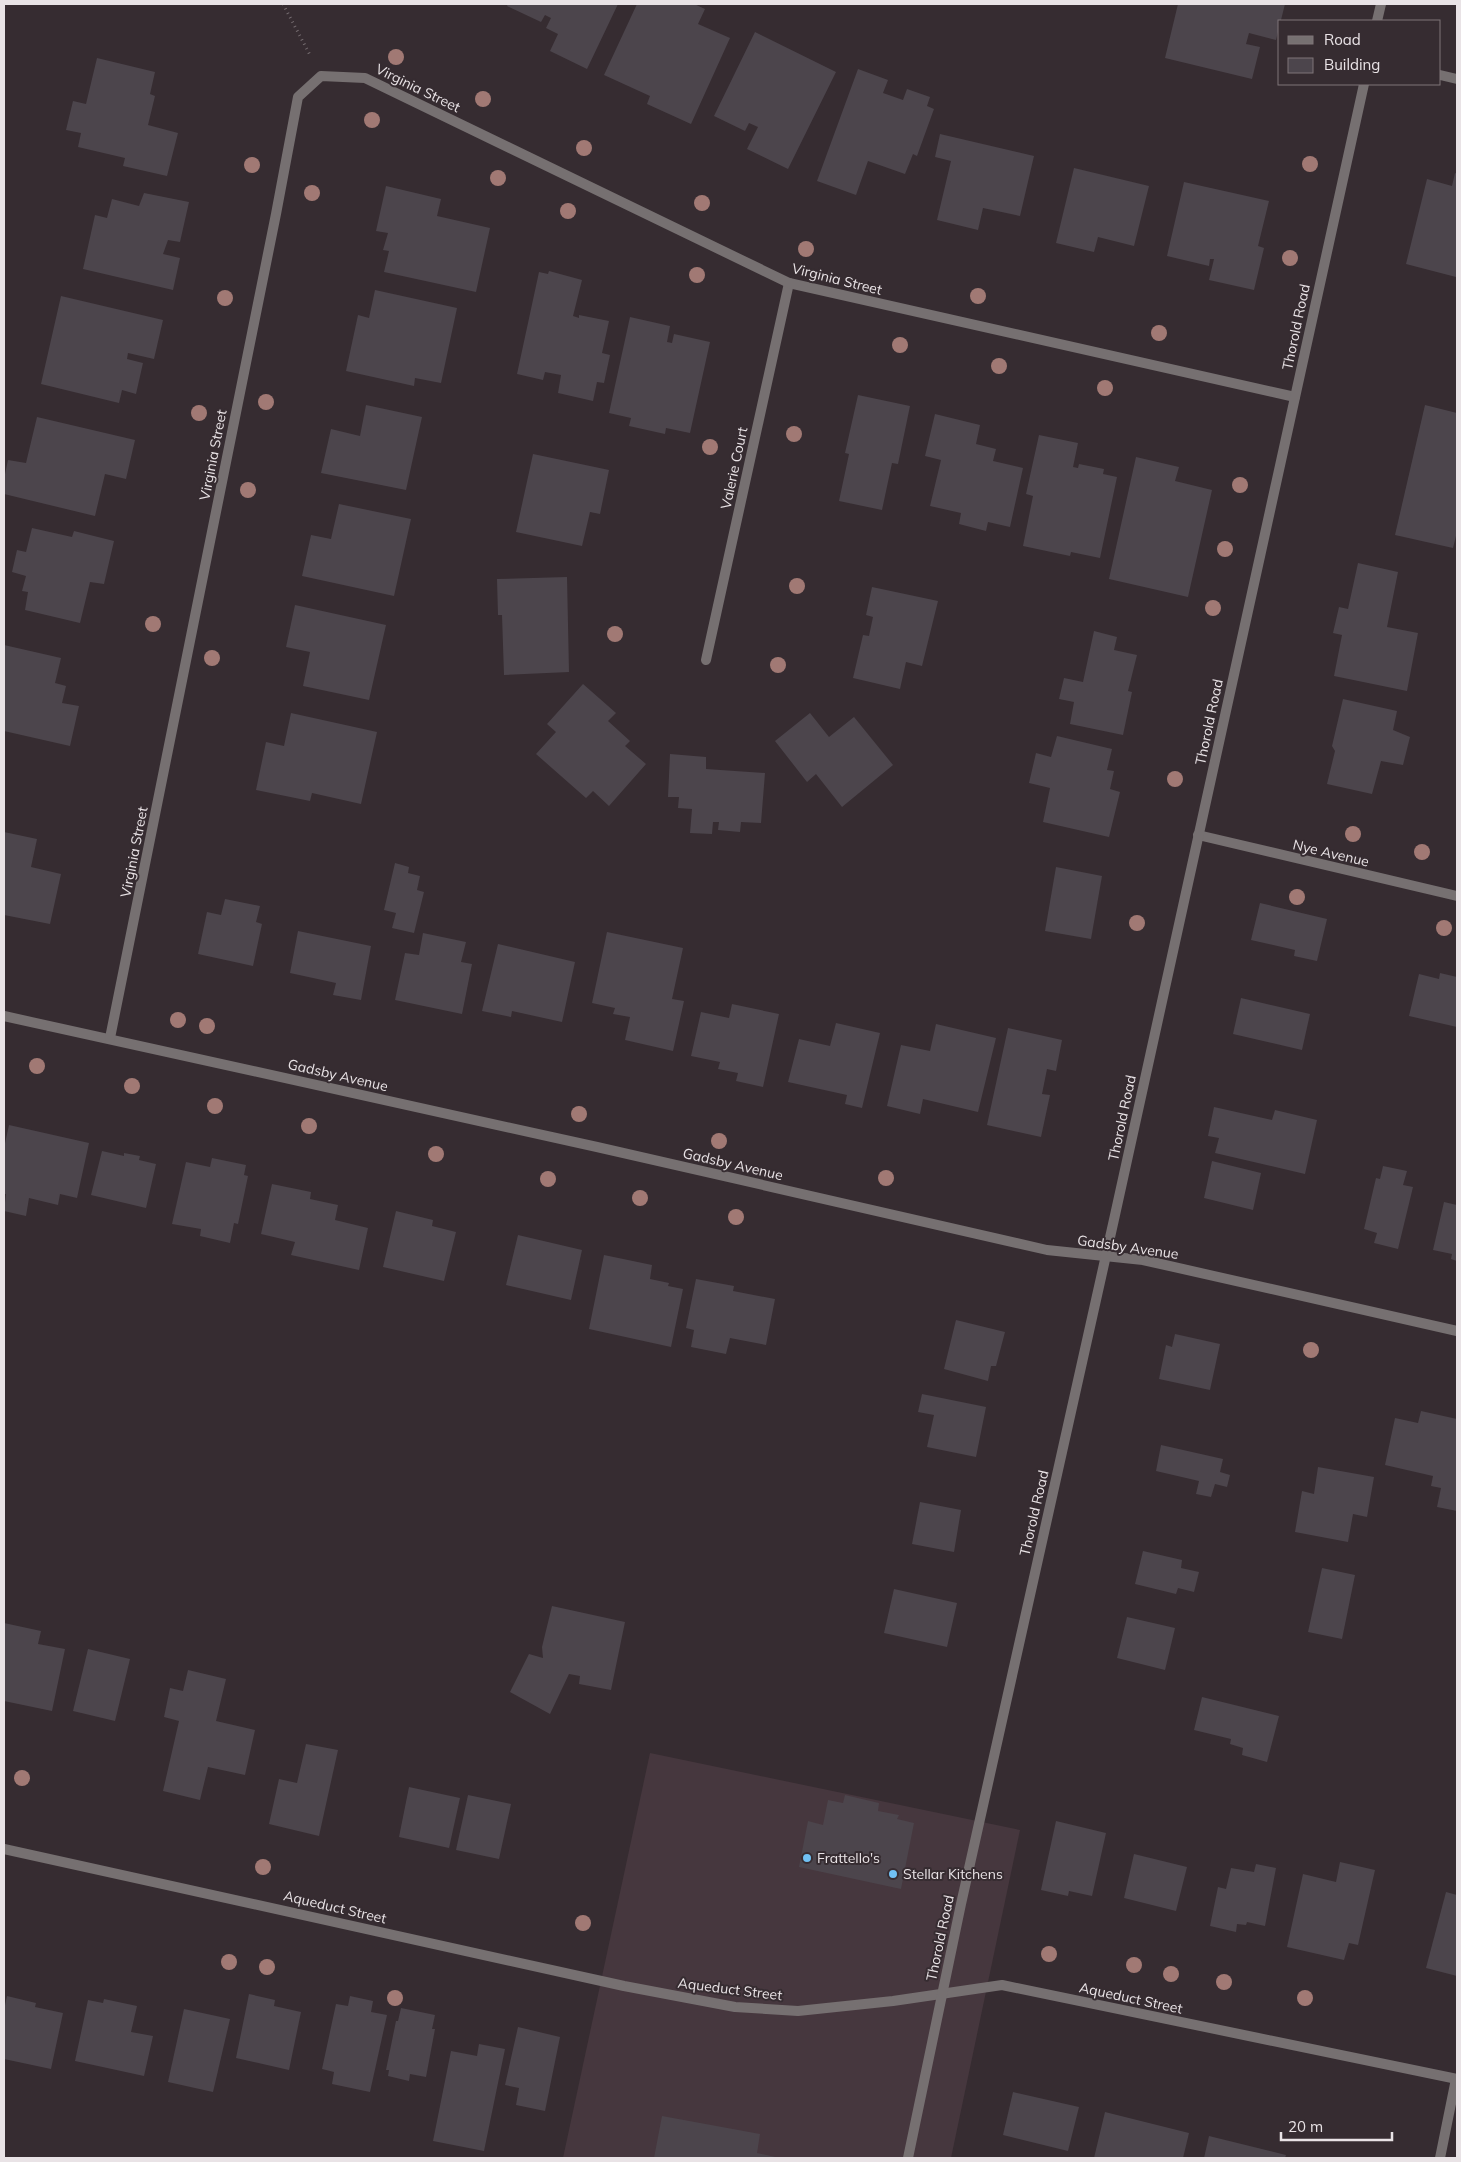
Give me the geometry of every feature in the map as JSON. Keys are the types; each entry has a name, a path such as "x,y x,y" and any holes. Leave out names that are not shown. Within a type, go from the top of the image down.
{"street":[{"path":"1378,20 1381,4"},
{"name":"Virginia Street","path":"110,1038 298,97 321,76 365,78 789,283 1295,397"},
{"path":"1441,76 1457,79"},
{"name":"Thorold Road","path":"908,2158 1364,85"},
{"name":"Valerie Court","path":"706,660 789,283"},
{"name":"Nye Avenue","path":"1198,836 1457,896"},
{"name":"Gadsby Avenue","path":"4,1016 110,1038 1048,1250 1144,1260 1457,1331"},
{"name":"Aqueduct Street","path":"4,1849 624,1986 726,2005 798,2011 1002,1985 1456,2079"},
{"path":"1440,2158 1456,2079"}],"path":[{"path":"283,4 321,76"}],"shaded area":[{"path":"650,1753 1020,1830 951,2158 563,2158"}],"building":[{"path":"508,4 618,4 587,69 550,51 558,34 546,28 551,18 545,15 541,22 507,6"},
{"path":"637,4 694,4 705,9 698,24 730,38 691,124 647,104 650,96 604,75"},
{"path":"1178,4 1285,4 1281,20 1278,20 1276,40 1249,33 1246,44 1260,47 1252,79 1165,58"},
{"path":"755,32 836,72 788,169 747,149 758,127 749,123 745,131 714,116"},
{"path":"97,58 155,72 150,94 155,96 148,125 178,133 167,176 123,166 125,158 78,147 81,133 66,130 73,101 86,104"},
{"path":"858,69 888,80 883,93 903,100 907,89 930,97 927,106 934,109 917,156 913,154 905,174 868,161 856,195 817,181"},
{"path":"940,134 1034,156 1020,216 983,208 978,230 937,220 951,161 935,157"},
{"path":"1074,168 1149,186 1134,246 1098,237 1094,252 1056,243"},
{"path":"1455,173 1457,174 1456,277 1406,264 1427,179 1452,186"},
{"path":"1184,182 1269,201 1258,246 1264,248 1254,290 1209,280 1214,259 1210,259 1209,266 1167,256"},
{"path":"386,186 441,199 437,216 490,228 476,292 384,272 389,251 383,250 388,233 376,231"},
{"path":"144,193 189,202 180,242 168,240 163,254 180,258 173,290 83,269 95,215 107,218 112,199 139,206"},
{"path":"549,271 582,280 573,316 579,318 579,315 609,321 602,353 610,355 604,383 597,382 593,401 558,393 561,375 545,372 543,380 517,374 539,272 548,274"},
{"path":"375,290 457,308 441,383 415,378 414,386 346,371 358,315 369,318"},
{"path":"61,296 163,320 154,359 128,353 127,359 143,363 136,394 122,390 119,403 41,384"},
{"path":"630,317 670,326 667,342 672,343 674,334 710,342 690,433 666,428 665,434 629,426 631,418 609,413"},
{"path":"858,395 910,406 898,464 892,463 882,510 839,501 849,454 845,453"},
{"path":"366,405 422,417 406,490 321,473 331,429 360,436"},
{"path":"1425,405 1457,413 1457,532 1453,548 1395,535"},
{"path":"935,414 980,425 976,444 996,449 993,461 1023,468 1010,527 988,522 986,531 959,524 961,513 930,506 941,460 925,456"},
{"path":"37,417 135,440 126,479 105,474 95,516 4,494 4,479 8,460 26,463"},
{"path":"1039,435 1078,443 1073,467 1078,468 1079,464 1104,469 1103,474 1117,477 1100,558 1071,552 1070,556 1023,546 1033,496 1026,494"},
{"path":"533,454 609,470 600,514 590,512 582,546 516,532"},
{"path":"1136,457 1179,467 1175,481 1212,490 1188,597 1109,579"},
{"path":"339,504 411,519 394,596 302,576 311,535 331,539"},
{"path":"32,528 72,537 74,531 114,541 104,584 90,582 80,623 25,610 28,592 22,591 26,576 12,572 17,550 26,552"},
{"path":"1358,563 1398,572 1387,627 1418,633 1407,691 1334,676 1342,635 1333,633 1339,607 1348,609"},
{"path":"567,577 569,672 504,675 502,615 498,615 497,579"},
{"path":"872,587 938,601 922,666 906,662 900,689 853,678 863,635 869,636 873,617 866,615"},
{"path":"295,605 386,625 369,700 303,686 310,652 286,647"},
{"path":"1094,631 1117,637 1114,650 1137,655 1128,691 1132,692 1123,735 1070,724 1074,702 1059,699 1064,678 1083,682"},
{"path":"4,645 61,658 55,683 66,686 62,703 79,706 70,746 4,731"},
{"path":"583,684 616,713 608,721 630,741 625,746 646,764 609,806 593,791 586,798 536,754 556,732 547,724"},
{"path":"1343,699 1397,711 1393,730 1410,737 1403,765 1381,761 1372,794 1327,784 1335,751 1332,746"},
{"path":"291,713 377,732 361,804 312,793 310,801 256,790 266,742 284,746"},
{"path":"810,713 829,737 854,717 893,765 842,807 816,774 807,782 775,741"},
{"path":"1057,736 1112,749 1107,770 1114,771 1110,789 1120,792 1109,837 1043,822 1050,788 1029,783 1036,753 1051,757"},
{"path":"670,754 706,757 706,769 765,773 761,823 741,822 740,832 718,830 719,822 713,822 712,834 690,833 692,809 678,808 679,797 668,797"},
{"path":"4,832 37,839 31,867 61,874 50,924 4,915"},
{"path":"395,863 409,867 408,873 420,876 417,890 424,892 414,933 392,928 396,913 384,910"},
{"path":"1056,867 1102,876 1091,939 1045,931"},
{"path":"225,899 260,906 256,922 262,924 253,966 198,954 207,912 221,915"},
{"path":"1260,903 1327,919 1317,961 1294,956 1295,950 1251,940"},
{"path":"298,931 371,946 361,1000 333,995 336,983 290,973"},
{"path":"607,932 683,948 672,999 684,1001 673,1051 625,1040 630,1017 613,1014 615,1008 592,1003"},
{"path":"423,933 466,942 461,962 472,964 462,1014 395,1000 405,953 419,955"},
{"path":"498,944 575,962 562,1022 512,1011 511,1017 482,1011"},
{"path":"1440,973 1457,977 1457,1027 1409,1016 1419,974 1439,979"},
{"path":"1241,998 1310,1014 1302,1050 1233,1034"},
{"path":"732,1004 779,1014 763,1087 736,1081 738,1073 718,1069 720,1062 691,1056 701,1012 729,1018"},
{"path":"836,1023 880,1033 862,1108 845,1104 847,1095 788,1082 799,1039 830,1046"},
{"path":"936,1024 996,1038 978,1112 923,1099 920,1114 887,1106 901,1045 930,1051"},
{"path":"1008,1028 1062,1040 1056,1071 1047,1069 1042,1094 1050,1095 1041,1137 987,1125"},
{"path":"1214,1107 1272,1120 1275,1110 1317,1120 1305,1174 1215,1153 1219,1138 1208,1136"},
{"path":"9,1125 89,1143 77,1198 60,1194 58,1205 29,1198 26,1216 4,1211 6,1194 4,1194 4,1148"},
{"path":"102,1151 124,1156 124,1153 140,1156 139,1160 156,1164 146,1208 91,1195"},
{"path":"212,1158 246,1165 244,1175 248,1176 238,1224 234,1223 230,1243 200,1236 201,1229 172,1224 186,1162 210,1167"},
{"path":"1212,1161 1261,1173 1253,1210 1204,1198"},
{"path":"1383,1166 1407,1171 1403,1185 1413,1187 1398,1249 1374,1243 1377,1233 1364,1229 1376,1178 1380,1179"},
{"path":"272,1184 311,1192 310,1199 338,1205 335,1220 368,1228 359,1270 291,1255 295,1242 261,1234"},
{"path":"1444,1202 1457,1205 1457,1261 1451,1259 1452,1254 1433,1250"},
{"path":"396,1211 433,1220 432,1226 456,1232 444,1281 383,1267"},
{"path":"518,1235 582,1250 571,1300 506,1285"},
{"path":"604,1255 652,1265 650,1279 669,1283 668,1286 683,1289 671,1347 589,1329"},
{"path":"696,1279 734,1286 733,1291 775,1299 766,1345 730,1338 726,1354 691,1347 694,1330 686,1328"},
{"path":"956,1320 1005,1332 996,1366 991,1366 988,1381 944,1369"},
{"path":"1175,1334 1220,1344 1210,1390 1159,1379 1166,1345 1172,1347"},
{"path":"922,1394 986,1407 976,1457 927,1447 934,1415 918,1412"},
{"path":"1421,1411 1457,1419 1457,1511 1437,1507 1441,1488 1431,1486 1433,1476 1385,1465 1395,1418 1418,1423"},
{"path":"1161,1445 1223,1459 1220,1472 1230,1475 1227,1487 1215,1484 1211,1497 1196,1494 1199,1481 1156,1471"},
{"path":"1318,1467 1374,1477 1367,1517 1353,1514 1348,1542 1295,1532 1302,1491 1314,1494"},
{"path":"920,1502 961,1510 954,1552 912,1544"},
{"path":"1143,1551 1182,1560 1181,1568 1199,1572 1194,1592 1178,1588 1176,1594 1135,1584"},
{"path":"1322,1568 1355,1575 1342,1639 1308,1632"},
{"path":"894,1589 957,1603 947,1647 884,1633"},
{"path":"552,1606 625,1622 611,1690 579,1684 580,1676 569,1674 550,1714 510,1692 529,1654 543,1658 542,1647"},
{"path":"1127,1617 1175,1628 1165,1670 1117,1658"},
{"path":"4,1623 41,1631 38,1644 65,1649 52,1711 4,1701"},
{"path":"88,1649 130,1659 115,1721 73,1711"},
{"path":"188,1670 226,1679 216,1721 255,1730 245,1775 208,1767 200,1800 163,1791 179,1721 164,1717 170,1688 183,1691"},
{"path":"1202,1697 1279,1716 1267,1762 1242,1755 1243,1748 1230,1744 1231,1739 1194,1730"},
{"path":"306,1744 338,1750 319,1836 269,1824 279,1779 297,1783"},
{"path":"409,1787 460,1798 449,1848 399,1837"},
{"path":"468,1795 511,1804 499,1859 456,1850"},
{"path":"845,1795 879,1803 878,1811 899,1815 897,1819 914,1823 901,1889 799,1867 808,1821 823,1825 828,1800 843,1803"},
{"path":"1056,1821 1106,1833 1092,1896 1069,1891 1068,1896 1041,1890"},
{"path":"1134,1854 1187,1867 1176,1911 1124,1898"},
{"path":"1340,1862 1375,1870 1358,1945 1349,1943 1344,1960 1287,1947 1303,1874 1336,1882"},
{"path":"1256,1864 1276,1868 1265,1926 1247,1922 1246,1925 1237,1924 1236,1932 1210,1926 1218,1887 1226,1889 1231,1868 1254,1872"},
{"path":"1446,1892 1457,1895 1457,1976 1426,1968"},
{"path":"249,1994 275,2000 274,2006 301,2012 289,2070 236,2058"},
{"path":"7,1996 36,2003 35,2007 63,2013 51,2069 4,2059 4,2010"},
{"path":"350,1996 373,2001 371,2012 387,2015 370,2092 332,2084 334,2072 322,2069 336,2004 348,2006"},
{"path":"104,1999 137,2006 131,2032 153,2036 144,2076 75,2061 88,2000 103,2003"},
{"path":"401,2008 435,2015 432,2029 435,2029 426,2077 410,2074 409,2081 388,2076 389,2070 386,2070 396,2021 398,2021"},
{"path":"184,2009 230,2019 213,2092 168,2082"},
{"path":"518,2027 560,2037 545,2111 516,2105 519,2088 505,2085"},
{"path":"479,2044 505,2049 484,2151 433,2141 451,2051 477,2056"},
{"path":"1013,2092 1079,2107 1068,2151 1003,2135"},
{"path":"1105,2112 1189,2133 1183,2158 1094,2158"},
{"path":"662,2116 760,2134 757,2153 780,2158 654,2158"},
{"path":"1209,2136 1286,2155 1285,2158 1204,2158"}],"place":[{"name":"Frattello's","path":"807,1858"},
{"name":"Stellar Kitchens","path":"893,1874"}]}
